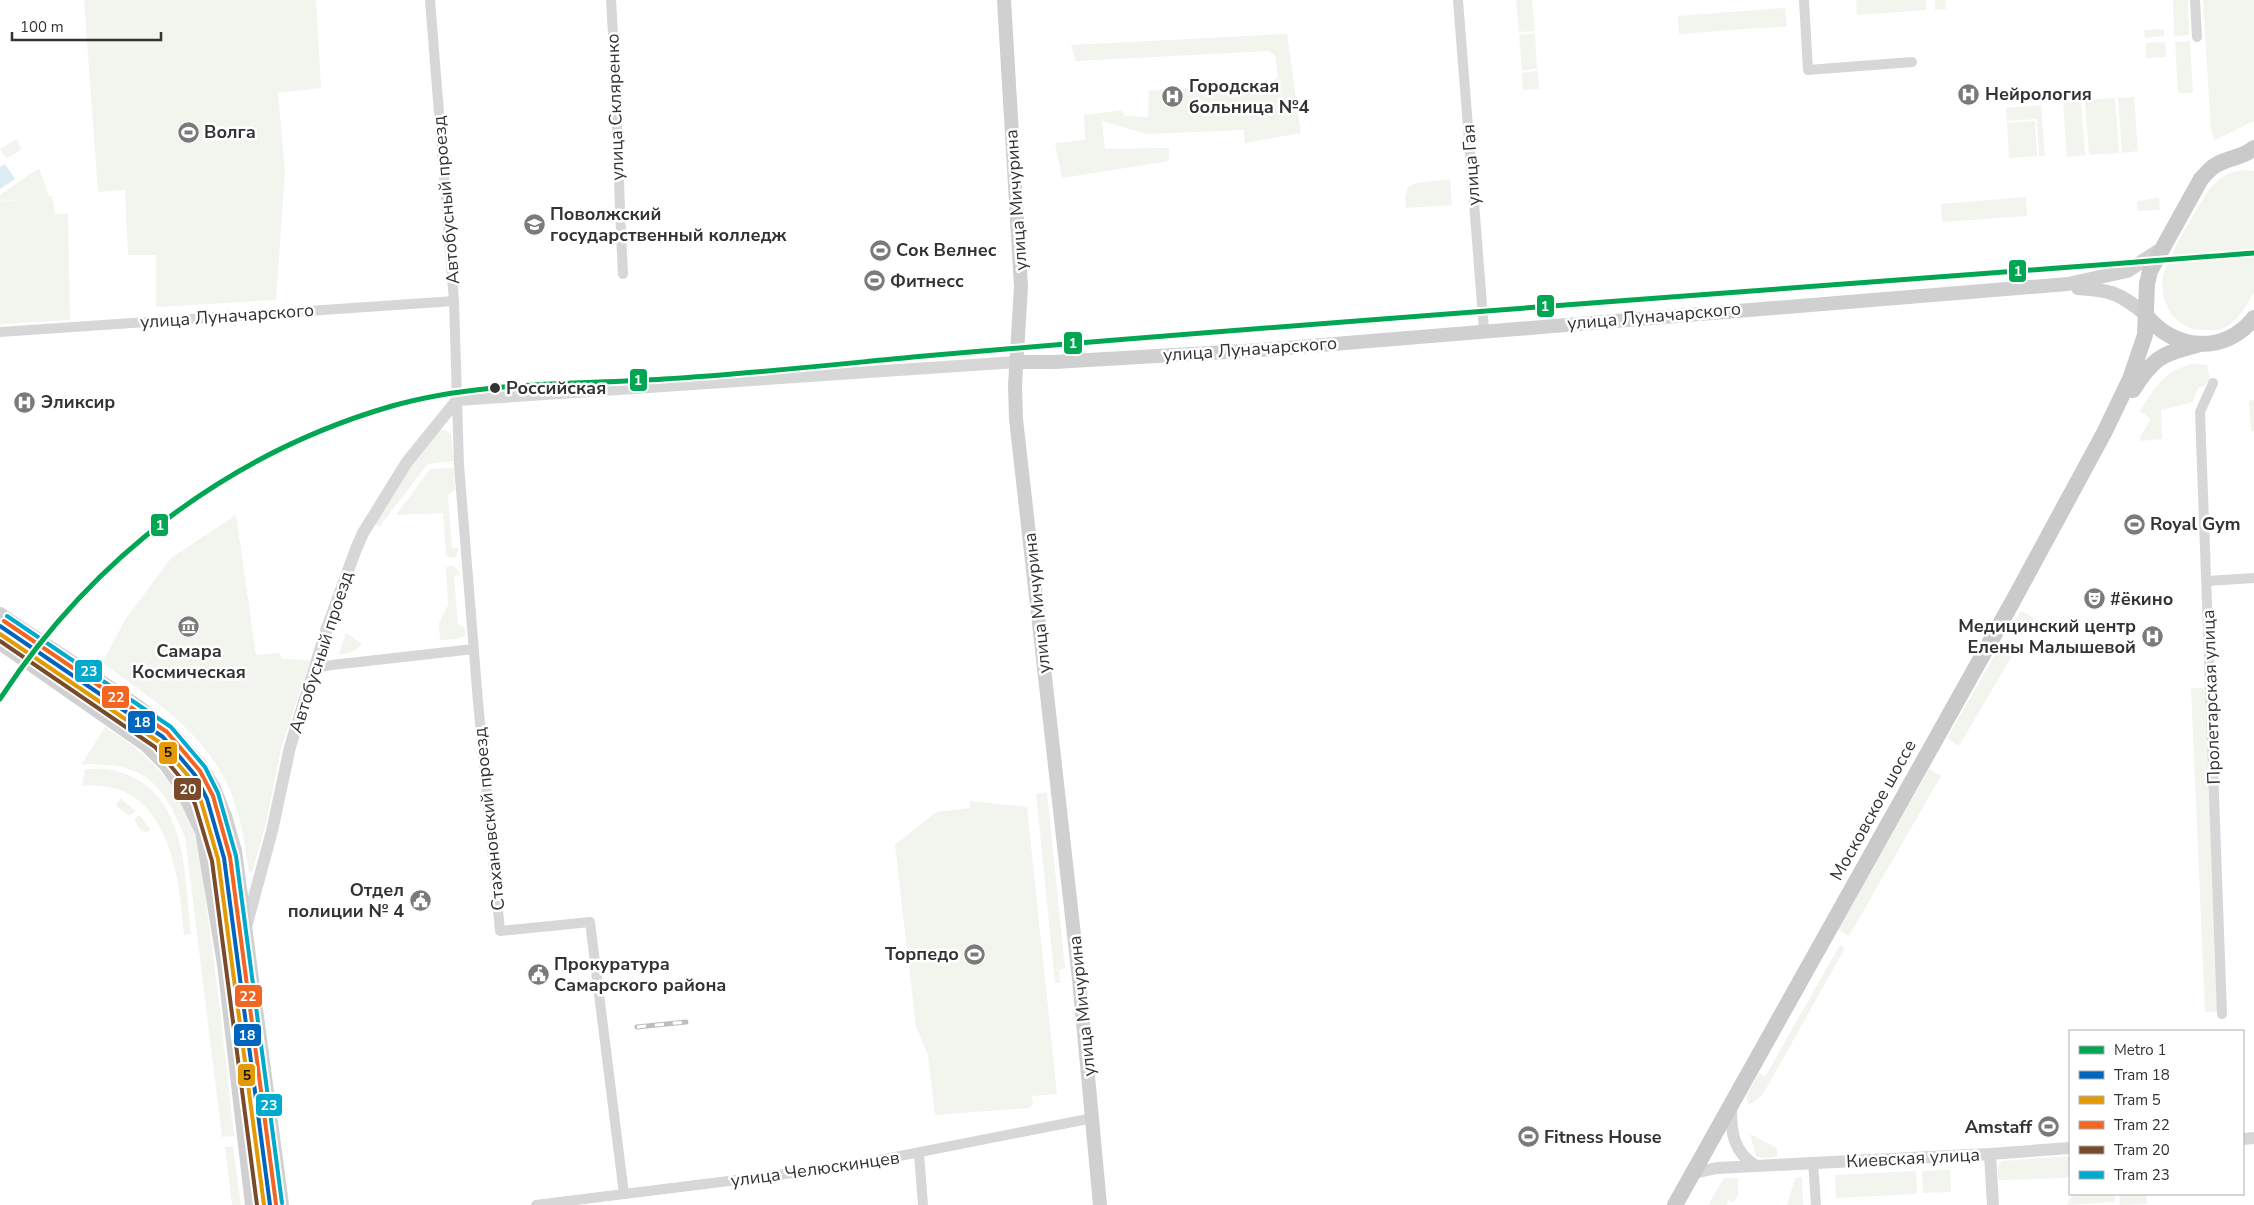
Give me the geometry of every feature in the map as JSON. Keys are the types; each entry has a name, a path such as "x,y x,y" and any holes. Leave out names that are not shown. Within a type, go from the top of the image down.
{"main road":[{"name":"улица Мичурина","path":"1004,0 1020,264 1015,385 1016,419 1078,969 1100,1205"},
{"name":"Московское шоссе","path":"1675,1205 2009,609 2104,433 2136,363 2145,335 2147,284 2150,270 2160,250 2201,179 2217,164 2251,153"},
{"name":"улица Луначарского","path":"1017,362 1261,350 1484,330 2068,284 2127,271 2160,250"},
{"name":"улица Луначарского","path":"2042,286 2110,291 2126,300 2145,315"},
{"name":"Московское шоссе","path":"2145,315 2174,338 2200,344"},
{"name":"Московское шоссе","path":"2104,433 2150,365 2171,352 2200,344 2222,343 2239,334 2254,318"},
{"path":"0,614 139,707 177,739 201,766 225,816 235,851 244,932 282,1205"},
{"path":"0,642 146,745 166,764 193,810 202,832 224,964 252,1205"}],"street":[{"name":"Автобусный проезд","path":"430,0 454,301 459,465"},
{"name":"улица Скляренко","path":"611,0 616,65 617,170 622,274"},
{"name":"улица Гая","path":"1458,0 1484,330"},
{"path":"1804,0 1808,70 1912,62"},
{"path":"2194,0 2196,37"},
{"name":"улица Луначарского","path":"0,332 454,301"},
{"name":"улица Луначарского","path":"457,400 1017,362"},
{"name":"Пролетарская улица","path":"2214,383 2200,412 2222,1014"},
{"name":"Автобусный проезд","path":"244,932 272,831 290,747 326,630 363,533 407,462 457,400"},
{"name":"Стахановский проезд","path":"459,465 500,931 590,922 624,1194"},
{"path":"2207,581 2254,578"},
{"path":"315,668 474,649"},
{"path":"1731,1107 1731,1132 1735,1144 1741,1154 1756,1166"},
{"name":"улица Челюскинцев","path":"536,1205 850,1166 919,1154 963,1143 1093,1118"},
{"name":"Киевская улица","path":"1694,1173 1717,1168 2069,1148"},
{"path":"919,1154 924,1205"},
{"path":"1990,1154 1993,1205"},
{"path":"1814,1162 1816,1205"}],"shaded area":[{"name":"Волга","path":"84,0 316,0 321,88 278,93 285,171 276,300 156,307 156,255 128,255 125,190 98,192"},
{"path":"1516,0 1532,0 1535,31 1519,32"},
{"path":"1856,0 1926,0 1926,10 1857,15"},
{"path":"1935,0 1945,0 1946,9 1935,10"},
{"path":"2173,0 2188,0 2189,35 2174,36"},
{"path":"2203,0 2254,0 2254,121 2215,140 2211,130"},
{"path":"1785,8 1787,26 1679,34 1678,16"},
{"path":"2164,29 2164,36 2145,38 2144,30"},
{"path":"1535,33 1537,69 1522,70 1519,35"},
{"path":"1287,34 1301,133 1245,143 1244,130 1146,134 1102,121 1105,149 1169,148 1169,161 1062,178 1055,143 1085,140 1084,115 1122,110 1125,116 1148,117 1149,91 1270,82 1278,77 1275,55 1268,51 1076,61 1071,45"},
{"path":"2190,41 2193,93 2178,93 2175,42"},
{"path":"2165,42 2166,57 2146,58 2146,43"},
{"path":"1538,71 1539,89 1523,90 1522,73"},
{"path":"2134,97 2138,151 2122,153 2118,98"},
{"path":"2115,98 2119,153 2089,155 2085,100"},
{"path":"2081,101 2085,155 2067,157 2063,102"},
{"path":"2041,105 2045,156 2039,156 2037,119 2007,121 2006,108"},
{"path":"2035,121 2037,156 2009,158 2007,123"},
{"path":"16,139 22,149 6,159 0,149"},
{"path":"5,164 15,179 0,189 0,167"},
{"path":"39,168 49,196 52,196 55,214 68,213 70,320 0,324 0,202 18,200 0,201 0,195"},
{"path":"2245,170 2254,171 2254,292 2245,308 2228,326 2215,330 2196,329 2187,326 2172,315 2167,307 2163,287 2165,269 2184,232 2211,187 2226,175"},
{"path":"1450,179 1452,205 1406,208 1405,197 1408,187 1417,183"},
{"path":"2026,197 2027,216 1942,222 1941,204"},
{"path":"2159,198 2160,210 2138,211 2137,201"},
{"path":"2191,364 2207,365 2210,378 2203,387 2198,387 2193,402 2161,410 2162,439 2141,441 2140,437 2151,419 2140,411 2151,394 2166,376"},
{"path":"2254,400 2254,431 2251,431 2249,401"},
{"path":"439,430 445,430 451,434 454,461 428,464 379,527 374,523 433,434"},
{"path":"454,468 455,490 448,495 452,548 459,548 456,557 451,558 446,555 443,513 396,515 430,469"},
{"path":"236,515 256,655 279,653 282,659 310,660 281,749 266,823 252,873 249,872 237,809 224,778 212,757 180,722 142,691 102,663 125,620 171,558"},
{"path":"453,566 460,575 454,576 458,625 464,627 466,632 464,636 458,639 440,640 439,623 448,605 446,567"},
{"path":"2022,611 2034,618 2026,632 2017,629 2015,620"},
{"path":"346,633 362,644 352,652 339,654"},
{"path":"1999,648 2012,656 1959,746 1947,738"},
{"path":"2191,688 2206,688 2219,1011 2205,1012"},
{"path":"105,727 136,749 155,766 172,786 186,812 197,843 203,875 234,1136 222,1137 185,837 166,798 149,779 137,772 124,768 108,765 81,765"},
{"path":"85,769 112,770 137,779 155,794 169,813 183,859 191,934 184,935 178,883 172,857 163,833 150,812 133,797 111,787 82,786"},
{"path":"1929,769 1941,776 1849,936 1838,929"},
{"path":"1047,792 1065,968 1059,970 1060,983 1055,983 1036,794"},
{"path":"120,798 136,811 129,816 116,806"},
{"name":"Торпедо","path":"970,801 1027,807 1057,1094 1032,1096 1033,1104 1029,1108 935,1115 928,1055 916,1027 895,845 936,812 970,808"},
{"path":"139,815 151,830 141,831 134,820"},
{"path":"1840,945 1845,948 1762,1096 1749,1104 1746,1097 1759,1073 1765,1077"},
{"path":"1750,1134 1777,1148 1777,1157 1761,1158 1756,1156"},
{"path":"233,1146 241,1205 232,1205 225,1147"},
{"path":"2069,1156 2069,1175 2066,1178 1998,1180 1998,1166 2002,1161"},
{"path":"1950,1170 1951,1192 1923,1193 1922,1171"},
{"path":"1916,1171 1917,1194 1836,1198 1835,1175"},
{"path":"1802,1177 1803,1205 1787,1205 1795,1178"},
{"path":"1724,1178 1738,1178 1738,1195 1733,1203 1729,1200 1726,1205 1708,1205"},
{"path":"2072,1195 2115,1195 2115,1202 2067,1205"},
{"path":"2119,1195 2146,1195 2147,1204 2120,1205"}],"railway":[{"path":"637,1027 686,1022"}],"metro line":[{"name":"1","path":"0,699 37,648 77,600 121,557 169,517 221,482 275,452 332,426 392,406 425,398 459,392 527,385 726,375 913,357 1248,329 2254,253"}],"tram line":[{"name":"23","path":"7,616 171,727 205,767 218,793 236,856 282,1203"},
{"name":"22","path":"4,621 167,732 200,771 213,796 230,857 276,1204"},
{"name":"18","path":"0,626 163,737 195,775 207,799 224,858 270,1205"},
{"name":"5","path":"0,634 159,742 190,778 201,801 218,859 264,1205"},
{"name":"20","path":"0,641 155,747 184,782 195,804 212,861 257,1205"}],"place":[{"name":"Нейрология","path":"1969,94"},
{"name":"Городская больница №4","path":"1173,96"},
{"name":"Волга","path":"188,132"},
{"name":"Поволжский государственный колледж","path":"534,224"},
{"name":"Сок Велнес","path":"880,250"},
{"name":"Фитнесс","path":"874,281"},
{"name":"Российская","path":"495,388"},
{"name":"Эликсир","path":"25,402"},
{"name":"Royal Gym","path":"2134,524"},
{"name":"#ёкино","path":"2094,599"},
{"name":"Самара Космическая","path":"189,626"},
{"name":"Медицинский центр Елены Малышевой","path":"2152,636"},
{"name":"Отдел полиции № 4","path":"420,900"},
{"name":"Торпедо","path":"975,954"},
{"name":"Прокуратура Самарского района","path":"538,974"},
{"name":"Amstaff","path":"2048,1127"},
{"name":"Fitness House","path":"1528,1137"}]}
